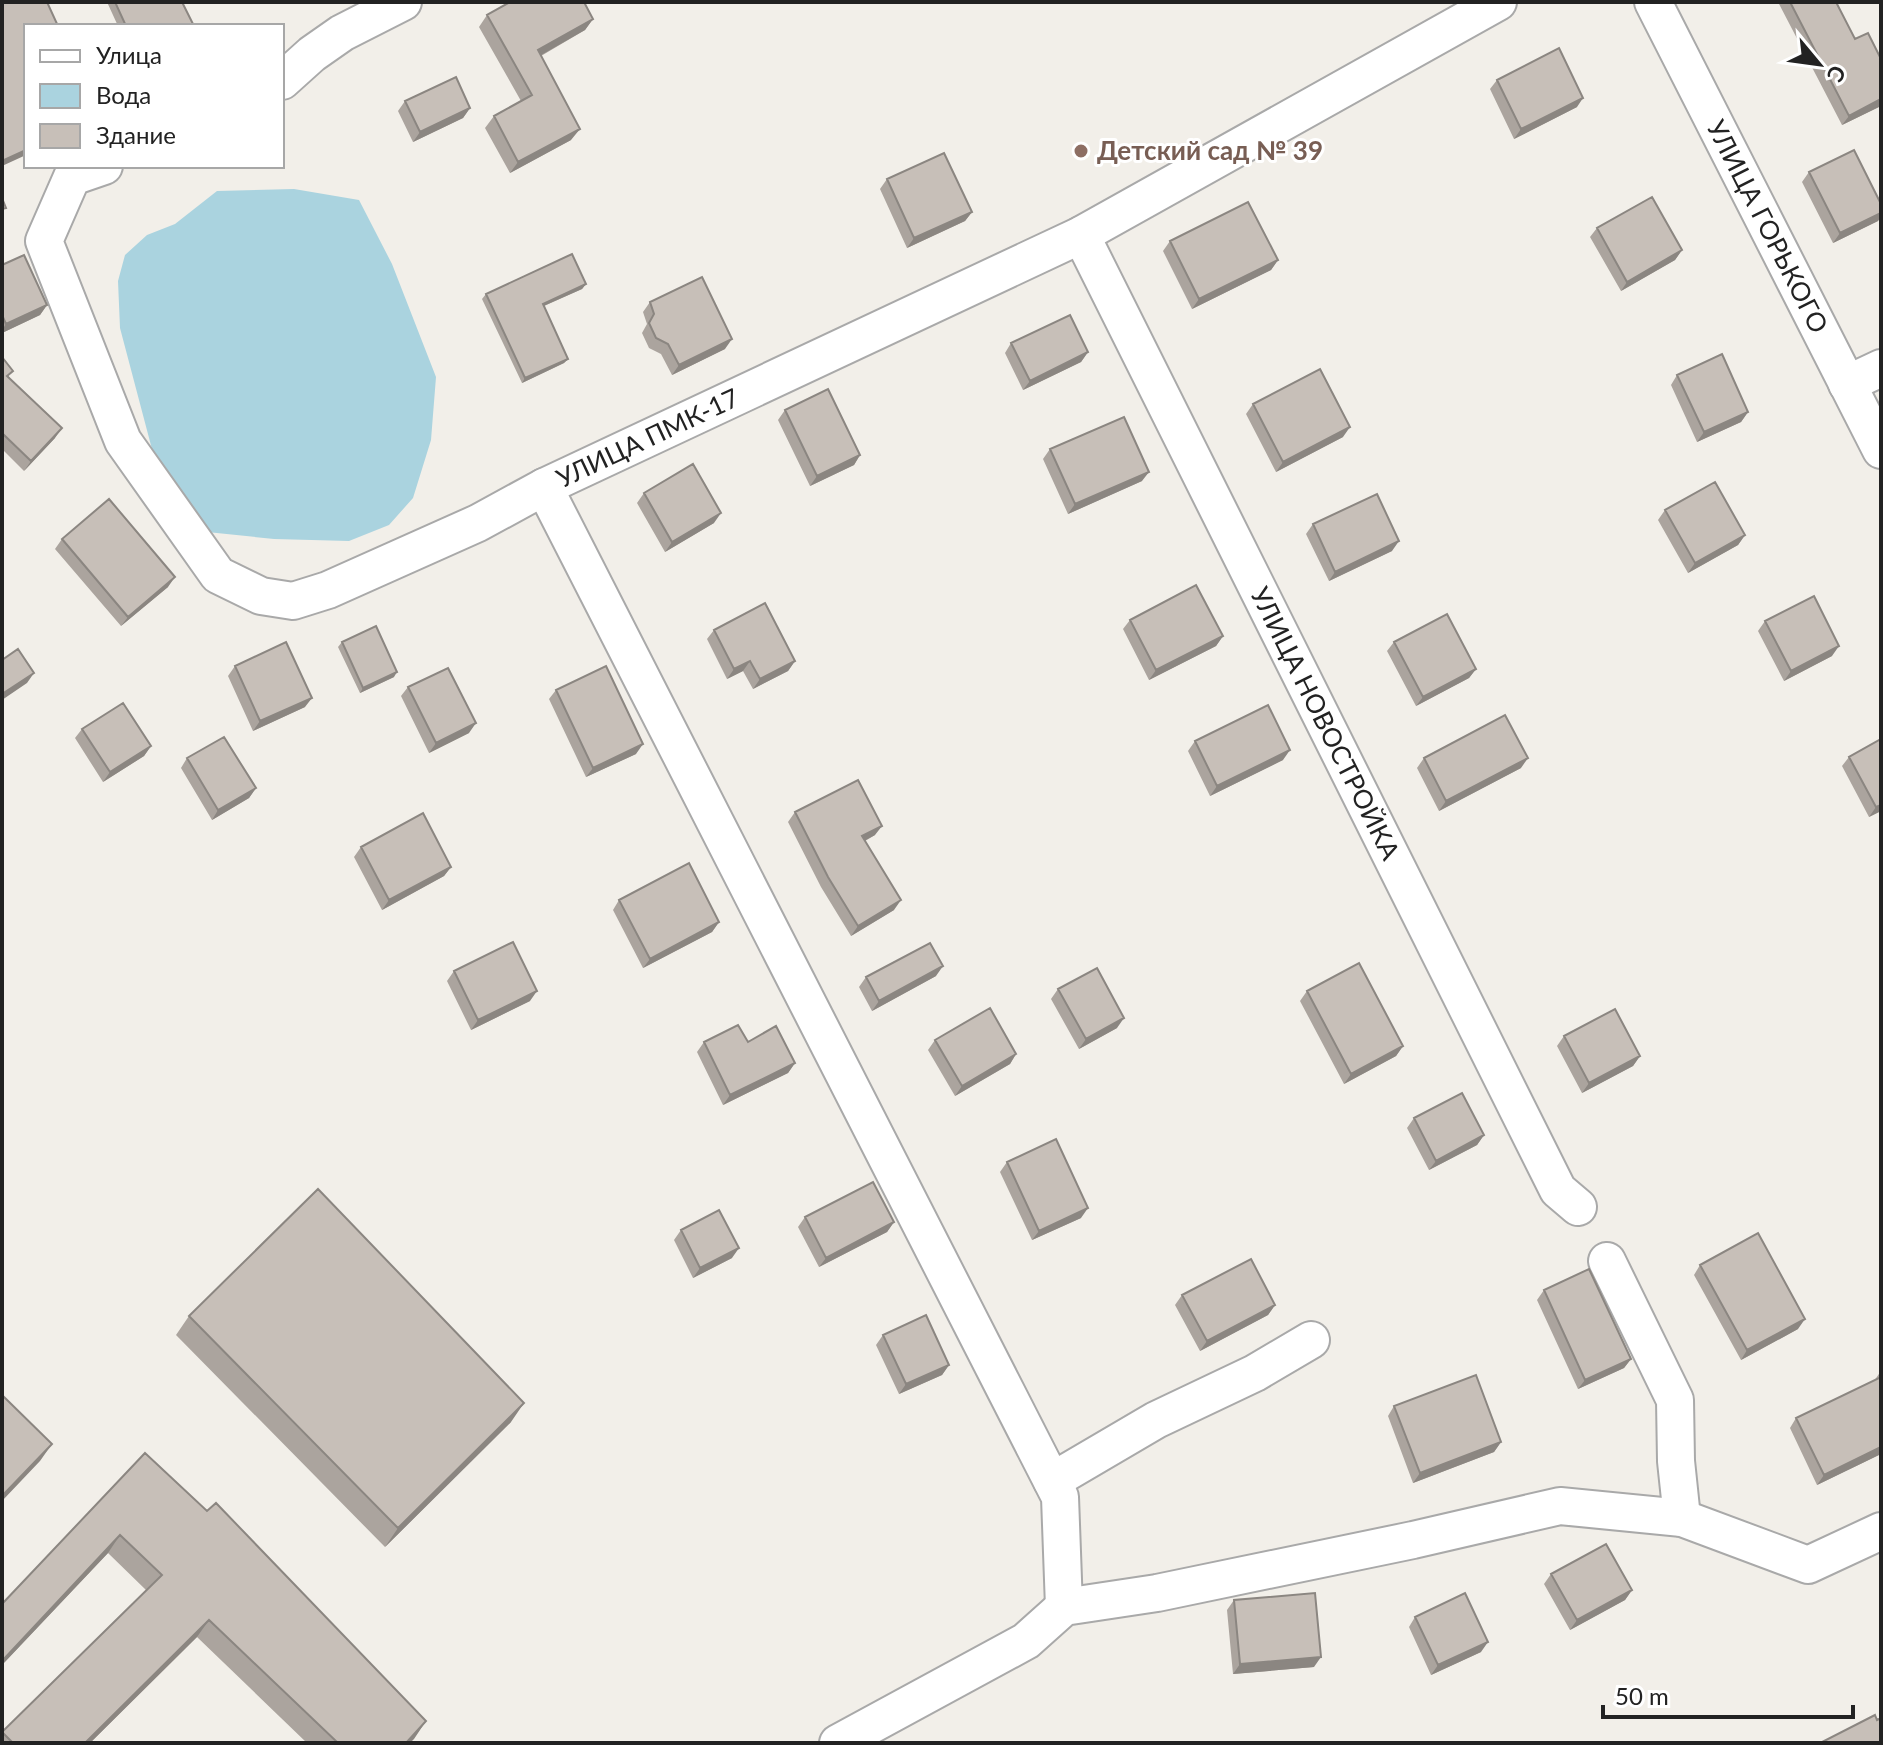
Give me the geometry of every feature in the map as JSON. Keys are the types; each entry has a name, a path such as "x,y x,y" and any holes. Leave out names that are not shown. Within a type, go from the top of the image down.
{"street":[{"path":"284,79 342,33 403,2"},
{"name":"УЛИЦА ПМК-17","path":"98,168 72,177 44,241 123,441 218,575 261,596 293,601 328,590 478,523 544,487 1081,235 1498,2"},
{"name":"УЛИЦА ГОРЬКОГО","path":"1653,2 1881,450"},
{"name":"УЛИЦА НОВОСТРОЙКА","path":"1081,235 1558,1190 1578,1207"},
{"path":"1847,384 1881,368"},
{"path":"544,487 1060,1497 1064,1607"},
{"path":"1607,1261 1675,1400 1676,1461 1682,1518"},
{"path":"1052,1481 1156,1420 1255,1373 1311,1340"},
{"path":"838,1743 1026,1641 1064,1607 1172,1590 1560,1506 1682,1518 1808,1565 1881,1531"}],"water":[{"path":"294,189 359,200 392,264 436,377 431,440 413,498 389,525 349,541 274,539 207,532 153,453 120,328 118,281 125,255 147,235 175,224 217,191"}],"building":[{"path":"2,2 47,2 57,24 24,24 24,151 2,161"},
{"path":"115,2 182,2 193,24 125,24"},
{"path":"510,2 584,2 593,19 538,50 580,129 518,162 494,116 532,95 487,15"},
{"path":"1790,2 1836,2 1855,39 1868,33 1881,59 1881,99 1849,116"},
{"path":"1559,48 1583,98 1521,129 1497,80"},
{"path":"456,77 470,108 420,132 405,101"},
{"path":"1854,150 1881,204 1881,213 1840,233 1809,172"},
{"path":"944,153 972,212 914,238 887,179"},
{"path":"1652,197 1682,250 1627,282 1597,228"},
{"path":"1248,202 1278,260 1199,299 1170,241"},
{"path":"572,254 586,284 543,304 568,359 525,378 486,294"},
{"path":"24,255 47,305 6,324 2,315 2,265"},
{"path":"702,277 732,339 679,365 668,344 656,338 649,323 654,314 650,302"},
{"path":"1070,315 1088,352 1030,381 1011,343"},
{"path":"1722,354 1748,412 1704,432 1677,375"},
{"path":"2,357 13,371 7,376 62,428 31,461 2,433"},
{"path":"1320,369 1350,427 1283,462 1253,404"},
{"path":"828,389 860,455 817,476 785,410"},
{"path":"1124,417 1149,472 1075,504 1050,449"},
{"path":"693,464 721,513 672,542 644,493"},
{"path":"1715,482 1745,535 1695,563 1665,510"},
{"path":"1377,494 1399,541 1335,572 1313,524"},
{"path":"109,499 175,577 128,617 62,539"},
{"path":"1196,585 1223,636 1156,670 1130,620"},
{"path":"1814,596 1839,646 1791,671 1765,621"},
{"path":"765,603 795,661 760,679 750,661 734,669 714,630"},
{"path":"1447,614 1476,669 1423,697 1394,642"},
{"path":"376,626 397,672 363,688 342,642"},
{"path":"286,642 312,698 260,721 235,666"},
{"path":"18,649 34,673 2,694 2,660"},
{"path":"606,666 643,744 593,768 556,690"},
{"path":"448,668 476,723 436,743 408,687"},
{"path":"123,703 151,746 110,772 82,729"},
{"path":"1268,705 1290,750 1217,786 1195,741"},
{"path":"1505,715 1528,758 1446,801 1424,758"},
{"path":"224,737 256,788 218,810 187,758"},
{"path":"1881,739 1881,805 1876,807 1849,757"},
{"path":"858,780 882,826 862,836 901,900 858,926 828,877 795,812"},
{"path":"423,813 451,867 389,900 361,847"},
{"path":"689,863 719,922 650,959 619,900"},
{"path":"513,942 537,991 478,1020 454,971"},
{"path":"930,943 943,966 879,1001 866,977"},
{"path":"1359,963 1403,1046 1351,1074 1307,991"},
{"path":"1097,968 1124,1018 1086,1039 1058,989"},
{"path":"990,1008 1016,1054 962,1086 935,1040"},
{"path":"1615,1009 1640,1056 1589,1083 1564,1036"},
{"path":"738,1025 748,1042 776,1026 795,1063 730,1095 704,1042"},
{"path":"1462,1093 1484,1135 1436,1161 1414,1118"},
{"path":"1056,1139 1088,1208 1039,1231 1007,1162"},
{"path":"873,1182 894,1222 826,1258 805,1217"},
{"path":"318,1189 524,1403 398,1528 189,1316"},
{"path":"719,1210 739,1248 700,1268 681,1230"},
{"path":"1758,1233 1805,1319 1747,1350 1700,1265"},
{"path":"1251,1259 1275,1305 1207,1341 1182,1295"},
{"path":"1589,1269 1631,1359 1585,1380 1544,1290"},
{"path":"926,1315 949,1365 906,1384 883,1335"},
{"path":"1476,1375 1501,1442 1420,1473 1394,1406"},
{"path":"1881,1377 1881,1447 1824,1475 1796,1418"},
{"path":"2,1395 52,1444 2,1496"},
{"path":"145,1453 207,1511 216,1503 426,1721 406,1743 338,1743 209,1620 85,1743 13,1743 2,1732 162,1575 120,1535 2,1661 2,1604"},
{"path":"1606,1544 1632,1590 1577,1620 1551,1574"},
{"path":"1315,1593 1321,1657 1240,1664 1234,1600"},
{"path":"1465,1593 1488,1642 1438,1665 1415,1617"},
{"path":"1875,1715 1877,1720 1881,1718 1881,1743 1822,1742"}],"place":[{"name":"Детский сад № 39","path":"1081,151"}]}
